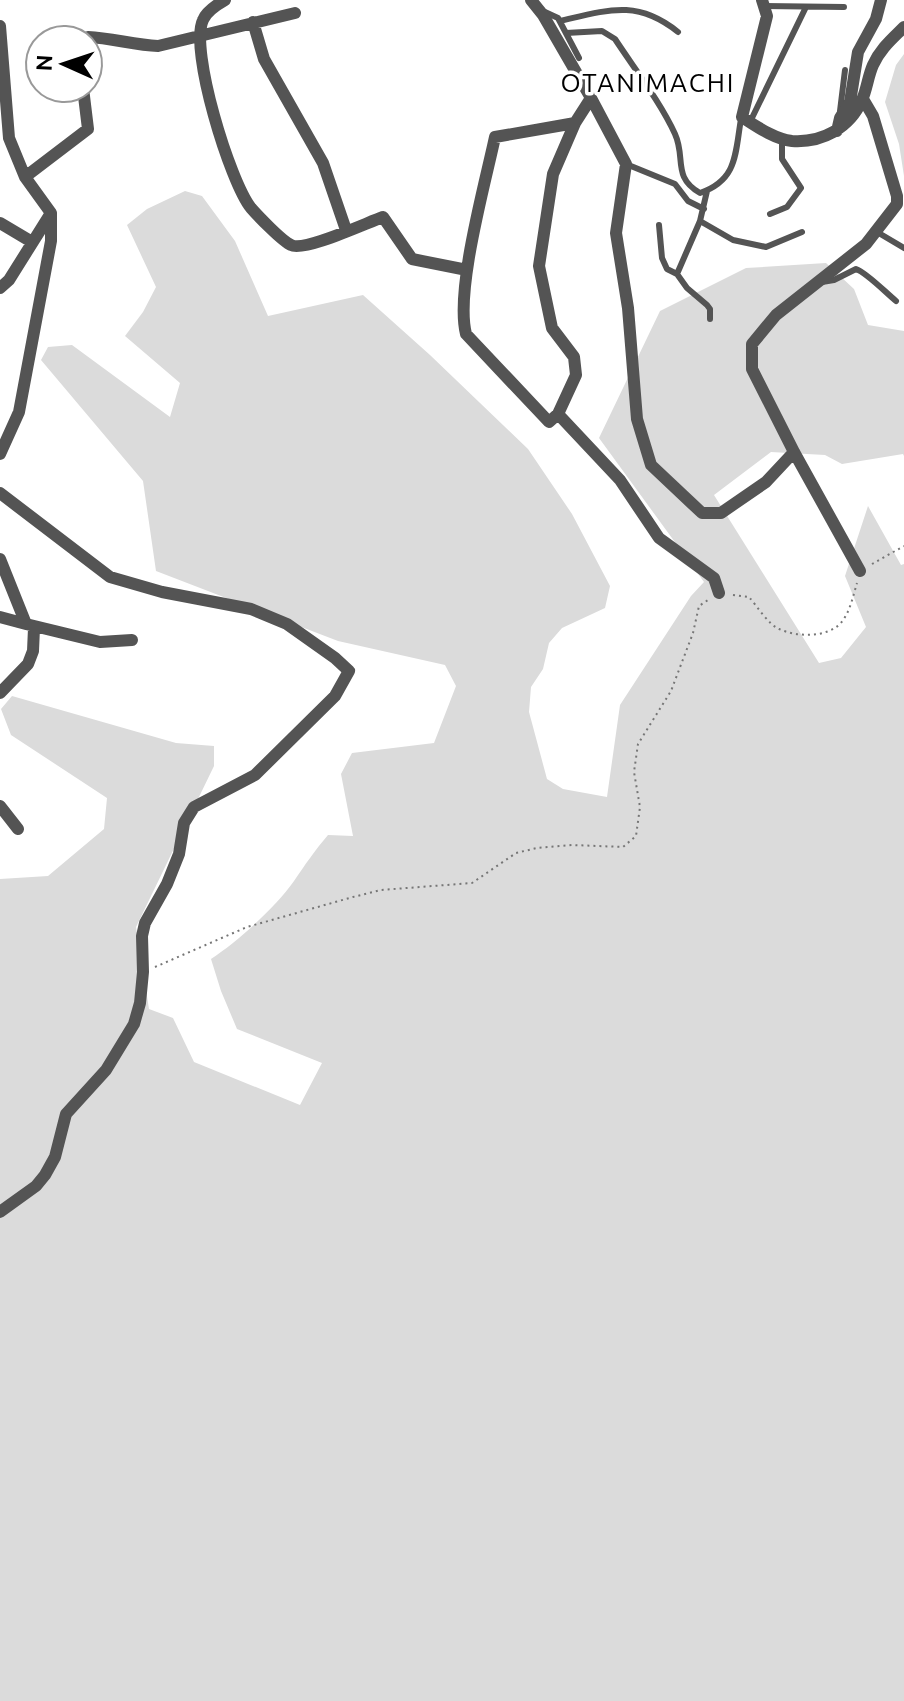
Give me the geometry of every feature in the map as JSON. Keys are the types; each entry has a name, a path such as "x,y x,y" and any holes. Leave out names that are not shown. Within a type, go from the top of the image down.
{"street":[{"path":"225,0 203,19 200,35 209,103 229,162 249,206 291,246 306,248 383,217 412,259 467,270"},
{"path":"838,124 850,102 858,52 876,19 881,0"},
{"path":"763,3 767,16 746,120 790,141 805,140 838,124 847,123 863,99 873,65 885,45 904,27"},
{"path":"536,5 626,164 616,233 628,308 637,419 651,465 702,513 721,513 766,482 794,452"},
{"path":"104,39 158,46 295,13"},
{"path":"253,22 264,59 323,163 346,230"},
{"path":"0,26 9,138 25,177 51,213 51,241 19,412 0,454"},
{"path":"575,123 495,137 467,270 463,324 466,334 549,422 558,414 576,375 574,357 552,328 539,266 553,174 575,123 591,98"},
{"path":"860,571 752,369 752,344 776,315 866,244 897,204 873,116 863,99"},
{"path":"25,177 88,129 86,104"},
{"path":"0,288 9,280 51,213"},
{"path":"0,223 32,242"},
{"path":"558,414 620,480 659,538 714,578 719,593"},
{"path":"0,493 110,577 162,592 251,609 287,624 349,671 335,696 255,775 194,807 184,823 179,854 167,884 145,923 142,936 143,972 134,1024 106,1070 66,1114 55,1157 45,1175 36,1186 0,1212"},
{"path":"0,559 30,626 33,651 28,664 0,693"},
{"path":"0,617 100,642 132,640"},
{"path":"0,806 18,829"}],"lane":[{"path":"560,21 632,3 662,15 678,32"},
{"path":"763,3 844,7"},
{"path":"536,5 558,18 579,58"},
{"path":"566,33 602,31 615,39 677,136 683,176 689,187 700,193 723,182 732,169 746,120 806,7"},
{"path":"838,124 845,70"},
{"path":"770,214 787,207 801,188 782,159 782,138"},
{"path":"626,164 675,184 688,201 704,209"},
{"path":"677,274 700,221 707,191"},
{"path":"700,221 733,240 766,247 802,232"},
{"path":"659,225 667,269 677,274 710,309 710,319"},
{"path":"877,232 904,248"},
{"path":"820,282 834,280 856,269 863,271 896,301"}],"path":[{"path":"143,972 247,927 353,897 381,890 472,883 516,853 572,845 623,847 636,836 640,807 634,772 638,744 671,691 693,633 699,606 719,593 749,597 777,629 808,636 830,630 841,623 850,606 860,571 904,546"}],"shaded area":[{"path":"904,54 904,176 899,144 885,102 896,65"},
{"path":"185,191 202,196 235,241 268,316 363,295 528,449 572,514 610,586 605,608 562,628 549,643 543,669 531,687 529,712 547,779 563,789 607,797 620,705 691,596 704,582 599,438 660,311 746,268 826,263 854,289 868,325 904,331 904,456 842,464 825,455 771,452 714,495 819,663 841,658 866,627 845,576 868,506 901,565 904,564 904,1701 0,1701 0,879 48,876 104,829 107,798 11,735 1,709 12,696 176,743 214,746 214,766 136,927 149,1009 173,1018 194,1062 300,1105 322,1063 237,1029 211,959 244,934 277,902 328,835 353,836 341,774 352,753 434,743 456,686 445,665 338,641 156,571 143,481 41,360 48,347 72,345 170,417 180,383 125,336 156,287 127,225 147,209"}],"district":[{"name":"OTANIMACHI","path":"648,82"}]}
